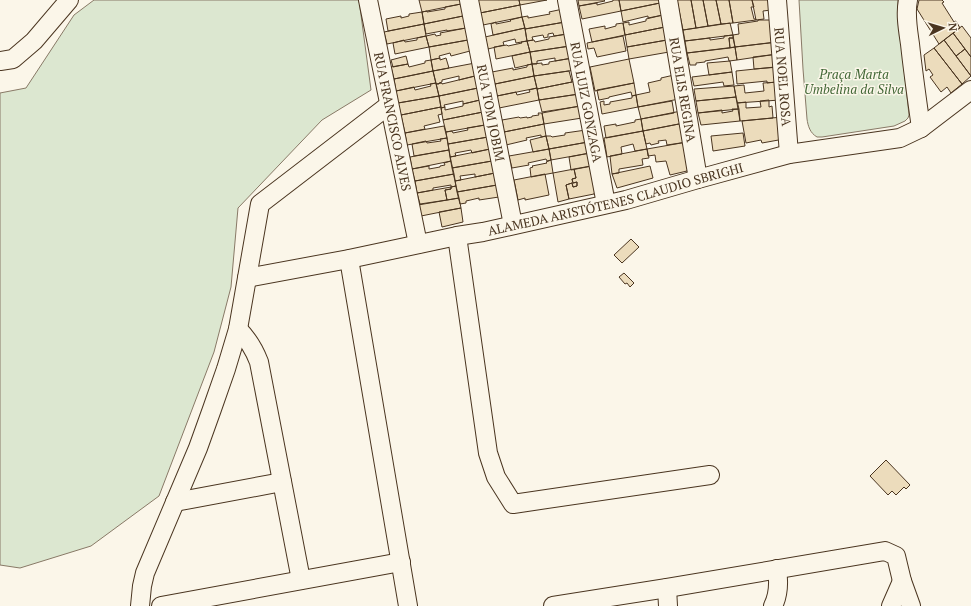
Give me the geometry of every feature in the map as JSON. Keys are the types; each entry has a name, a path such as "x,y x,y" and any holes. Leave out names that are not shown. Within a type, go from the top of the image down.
{"street":[{"path":"0,61 13,59 34,41 69,0"},
{"name":"RUA FRANCISCO ALVES","path":"368,0 418,244"},
{"name":"RUA TOM JOBIM","path":"469,0 513,225"},
{"name":"RUA LUIZ GONZAGA","path":"567,0 606,204"},
{"name":"RUA ELIS REGINA","path":"668,0 698,179"},
{"name":"RUA NOEL ROSA","path":"777,0 789,154"},
{"path":"908,0 908,28 921,128"},
{"name":"ALAMEDA ARISTÓTENES CLAUDIO SBRIGHI","path":"247,278 483,232 626,200 789,154 900,138 921,128 971,90"},
{"path":"140,606 145,573 198,448 238,329 260,204 389,105"},
{"path":"457,236 488,453 496,477 513,504 710,475"},
{"path":"349,258 408,606"},
{"path":"238,329 251,344 259,362 300,580"},
{"path":"176,502 282,482"},
{"path":"561,605 668,597 777,570 884,551 896,556 902,581 911,606"},
{"path":"161,606 401,562"},
{"path":"773,606 777,595 779,579 777,570"},
{"path":"892,606 902,581"}],"green space":[{"path":"94,0 359,0 371,90 322,120 238,208 231,287 214,352 159,496 91,546 20,568 0,565 0,93 26,88 74,15"},
{"name":"Praça Marta Umbelina da Silva","path":"799,0 898,0 909,115 905,121 894,126 822,137 817,137 811,131 807,119"}],"building":[{"path":"419,0 460,0 461,4 422,12"},
{"path":"478,0 519,0 520,5 480,13"},
{"path":"519,0 547,0 520,5"},
{"path":"578,0 604,0 605,1 579,6"},
{"path":"613,0 619,0 621,11 582,19 579,6 597,3 597,5"},
{"path":"619,0 660,0 660,3 621,11"},
{"path":"677,0 691,0 696,28 683,30"},
{"path":"691,0 703,0 708,26 696,28"},
{"path":"703,0 716,0 721,24 708,26"},
{"path":"716,0 729,0 733,23 721,24"},
{"path":"729,0 752,0 754,7 751,7 754,19 756,20 733,23"},
{"path":"752,0 769,0 771,10 763,11 764,19 756,20"},
{"path":"919,0 942,0 944,2 942,3 954,22 956,21 960,28 939,44 917,9"},
{"path":"660,3 663,15 648,18 648,16 623,22 621,11"},
{"path":"461,4 463,16 424,24 422,12 445,9 445,7"},
{"path":"520,5 522,17 483,25 480,13"},
{"path":"563,9 565,22 525,29 522,17 528,16 528,18 550,14 549,12"},
{"path":"422,12 424,24 388,31 386,19 401,16 401,18 409,16 409,14"},
{"path":"663,15 665,27 625,35 623,23 629,22 629,25"},
{"path":"463,16 466,28 426,34 424,24"},
{"path":"522,17 525,28 493,35 491,24 496,22 496,24 511,21 510,20"},
{"path":"758,20 775,20 778,42 735,47 733,35 739,34 738,24"},
{"path":"565,22 567,34 554,36 553,33 548,34 548,37 544,38 543,35 532,37 533,40 527,41 525,29"},
{"path":"623,23 625,35 592,42 589,29 605,26 605,29 616,26 616,24"},
{"path":"730,23 733,35 685,41 683,30"},
{"path":"424,24 426,36 387,44 384,32"},
{"path":"962,26 971,38 971,57 953,33"},
{"path":"665,27 667,40 627,47 625,35"},
{"path":"466,28 468,40 429,47 426,36 435,34 436,36 441,35 440,33"},
{"path":"525,28 527,41 516,43 515,39 503,42 504,45 488,49 485,37"},
{"path":"953,33 965,49 956,56 944,40"},
{"path":"567,34 570,46 530,52 527,41 534,40 535,42 549,39 549,37"},
{"path":"733,35 733,38 729,38 730,48 687,53 685,41 710,38 710,40"},
{"path":"426,36 429,47 395,54 393,43 404,40 405,42 417,40 417,38"},
{"path":"623,36 626,51 597,57 594,48 588,49 587,43"},
{"path":"729,38 733,38 735,47 730,48"},
{"path":"468,40 470,51 451,56 450,53 439,56 440,58 431,60 429,47"},
{"path":"667,40 669,52 629,59 627,47"},
{"path":"944,40 971,76 962,84 934,48"},
{"path":"527,41 530,52 496,59 494,47 508,46"},
{"path":"776,42 777,54 737,60 735,47"},
{"path":"570,46 572,58 555,61 555,58 537,61 537,64 532,64 530,52"},
{"path":"735,47 737,60 729,61 728,57 696,63 696,65 690,65 687,53"},
{"path":"934,48 962,84 951,93 947,87 941,92 930,77 933,75 929,69 926,71 924,55"},
{"path":"965,49 971,57 971,76 956,56"},
{"path":"530,52 532,64 515,68 512,56"},
{"path":"779,54 779,67 754,69 753,57"},
{"path":"406,56 408,64 393,67 391,60"},
{"path":"440,58 440,60 446,58 449,68 433,71 431,60"},
{"path":"573,58 575,70 534,76 532,64 549,64 549,62"},
{"path":"629,59 634,83 595,91 590,67"},
{"path":"431,60 433,71 394,79 391,67 408,64 409,67"},
{"path":"730,61 732,72 709,75 707,63"},
{"path":"475,63 475,76 459,80 459,76 442,80 439,84 436,84 433,71"},
{"path":"532,64 534,76 495,84 492,72 513,68 513,70 527,67 527,65"},
{"path":"775,67 776,82 767,83 767,81 737,84 736,71"},
{"path":"433,71 436,83 396,91 394,79"},
{"path":"569,71 572,82 537,89 534,76"},
{"path":"732,72 734,85 724,86 723,82 694,86 692,77"},
{"path":"674,75 679,99 638,107 636,95 650,92 648,83"},
{"path":"475,76 478,88 439,96 436,84 442,84"},
{"path":"534,76 537,88 497,96 495,84"},
{"path":"577,81 579,94 539,100 537,89"},
{"path":"779,82 780,100 737,103 734,86 744,85 745,93 764,91 763,83"},
{"path":"436,83 439,96 398,103 396,91 414,87 415,90 431,86 430,84"},
{"path":"634,83 636,95 632,96 631,92 599,100 597,90"},
{"path":"734,86 736,97 696,101 694,89"},
{"path":"478,88 480,100 463,104 463,101 444,105 445,107 441,108 439,96"},
{"path":"537,88 539,100 499,108 497,96 516,92 517,95 530,92 529,90"},
{"path":"579,94 581,106 542,112 539,100"},
{"path":"636,95 638,107 602,114 600,102 604,101 604,105 610,104 610,102 632,98 632,96"},
{"path":"439,96 441,107 401,115 398,103"},
{"path":"736,97 739,109 698,113 696,101"},
{"path":"480,100 483,112 443,120 441,108 445,107 445,110"},
{"path":"769,100 769,107 772,106 773,118 740,121 737,103 746,102 746,108 761,107 760,101"},
{"path":"672,101 674,113 641,119 638,107"},
{"path":"580,106 582,118 544,124 542,113"},
{"path":"441,107 442,114 438,115 440,122 424,126 425,129 405,133 401,115"},
{"path":"732,109 739,109 740,121 701,125 698,113 722,110 722,113 733,111"},
{"path":"681,111 684,123 643,131 641,119"},
{"path":"483,112 485,125 446,132 443,120"},
{"path":"538,113 542,113 544,124 504,132 502,120 519,117 527,118 539,115"},
{"path":"782,117 784,139 762,143 761,140 746,143 742,121"},
{"path":"641,119 643,131 606,138 604,126 616,124 616,126 635,122 635,120"},
{"path":"684,123 687,142 667,145 666,140 658,141 659,143 651,145 650,143 646,144 643,131"},
{"path":"544,124 546,136 541,137 541,135 526,138 527,140 506,145 504,132"},
{"path":"485,125 488,137 448,144 446,132 452,131 453,133 468,130 467,128"},
{"path":"444,126 447,138 407,145 405,133"},
{"path":"586,130 588,142 549,149 546,136 552,137 565,135 565,133"},
{"path":"643,131 647,149 635,151 633,144 621,147 622,154 607,157 604,138"},
{"path":"743,133 745,146 713,151 711,136"},
{"path":"546,136 549,149 533,152 530,140"},
{"path":"488,137 490,149 472,153 471,150 455,153 456,156 450,157 448,144"},
{"path":"447,138 449,150 414,156 412,144 426,141 427,143 441,141 440,139"},
{"path":"588,142 590,153 551,160 549,149"},
{"path":"687,142 691,161 687,171 670,175 666,161 656,162 655,155 648,156 647,149"},
{"path":"490,149 492,161 452,168 450,157"},
{"path":"549,149 551,160 547,161 546,159 528,163 529,165 512,168 509,156"},
{"path":"647,149 649,158 642,159 643,165 619,169 619,173 612,174 610,156"},
{"path":"449,150 451,161 412,169 410,157"},
{"path":"590,153 592,166 571,170 569,157"},
{"path":"551,160 553,173 531,177 530,168 533,167 532,166 547,163 546,162"},
{"path":"451,161 454,174 415,181 412,169 429,166 429,169 440,167 445,165 444,163"},
{"path":"492,161 495,173 475,177 475,174 460,176 461,180 455,181 452,168"},
{"path":"591,166 595,191 594,194 569,199 566,185 572,183 573,187 577,186 577,182 573,183 572,179 576,178 574,169"},
{"path":"650,166 653,178 617,188 612,174"},
{"path":"574,169 576,178 572,179 573,183 577,182 577,186 573,187 572,183 566,185 569,199 558,202 553,173"},
{"path":"495,173 497,185 457,192 455,181"},
{"path":"454,174 456,186 451,187 451,185 433,188 433,190 417,193 415,181"},
{"path":"545,174 549,195 518,200 514,180"},
{"path":"497,185 499,197 479,200 479,198 460,204 457,192"},
{"path":"456,186 459,198 447,200 445,190"},
{"path":"451,187 451,189 445,190 447,200 420,204 417,193"},
{"path":"459,198 461,208 421,216 418,205"},
{"path":"461,208 463,222 442,227 439,212"},
{"path":"631,239 639,247 622,263 614,255"},
{"path":"624,273 634,283 630,287 619,277"},
{"path":"886,460 910,485 906,489 904,487 896,495 892,491 888,495 870,476"}]}
